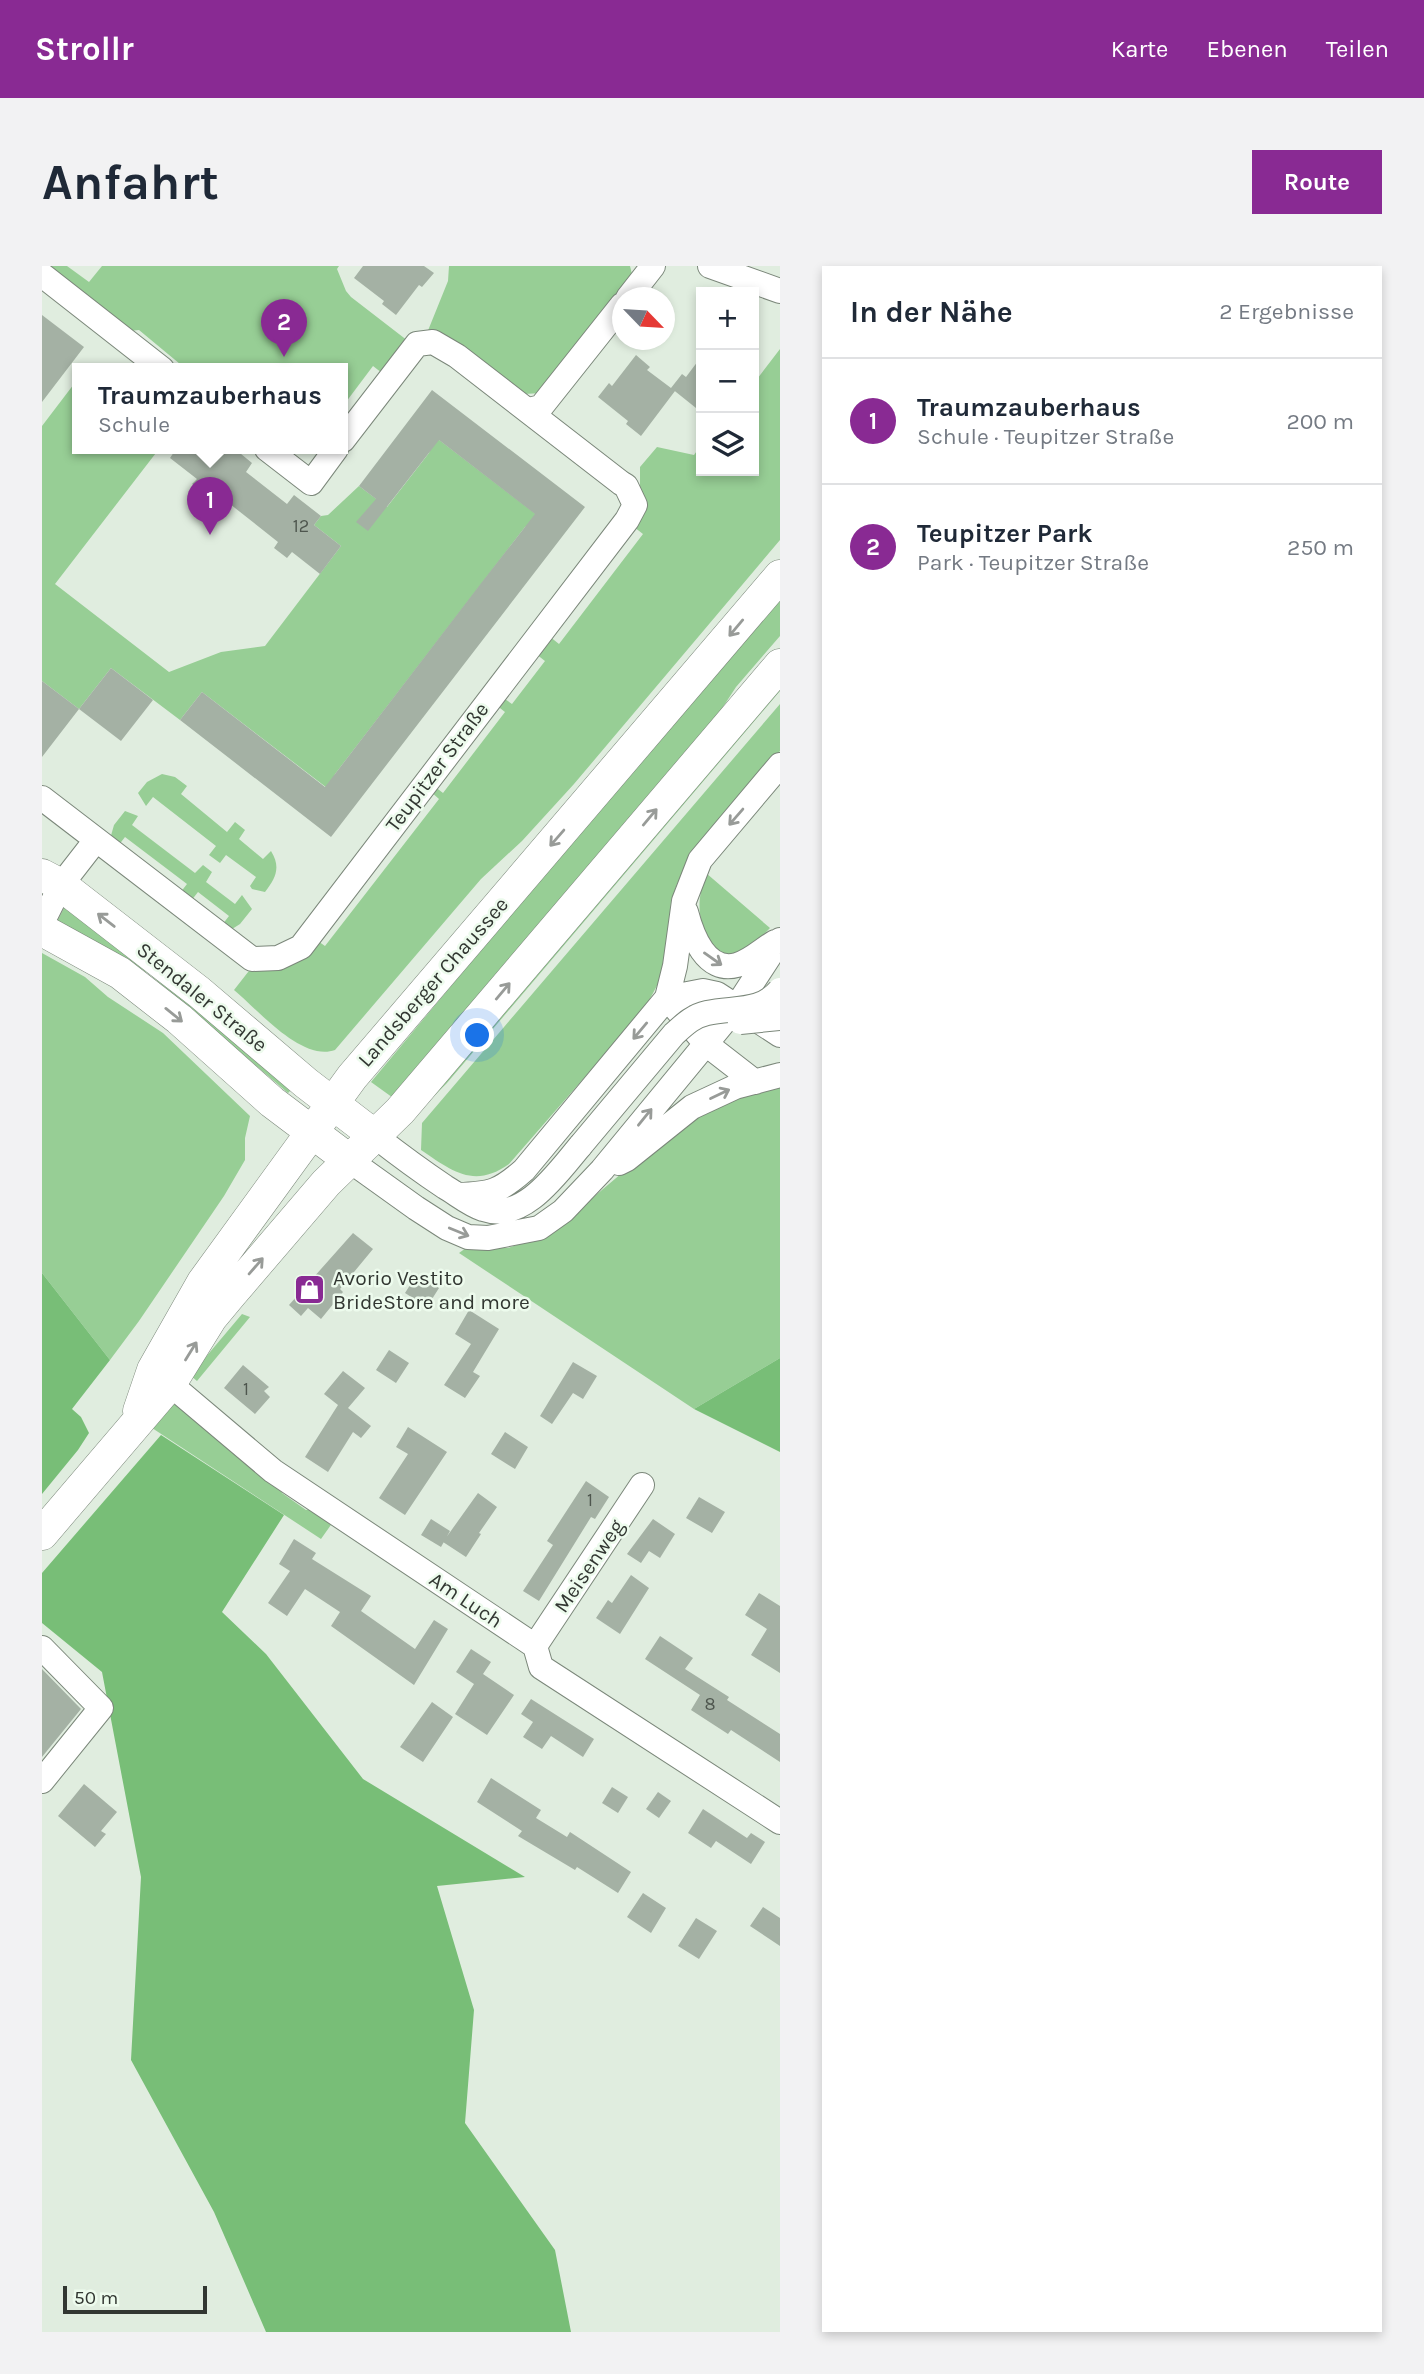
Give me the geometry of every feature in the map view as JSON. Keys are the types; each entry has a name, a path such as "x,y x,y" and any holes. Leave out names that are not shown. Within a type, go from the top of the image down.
{"main road":[{"name":"Landsberger Chaussee","path":"162,1377 326,1183 333,1147 332,1104 437,977 780,576"},
{"name":"Landsberger Chaussee","path":"42,1534 135,1423 162,1377 203,1283 333,1147 367,1130 411,1099 780,665"},
{"name":"Stendaler Straße","path":"51,880 199,992 332,1104 367,1130"},
{"name":"Stendaler Straße","path":"42,930 120,973 179,1019 272,1102 333,1147"}],"street":[{"path":"637,287 653,266"},
{"path":"709,266 780,291"},
{"path":"42,275 154,363"},
{"path":"529,410 541,407 612,318"},
{"name":"Teupitzer Straße","path":"42,798 252,960 278,958 301,947 635,505 626,486 457,356 433,342 417,344 348,434"},
{"path":"273,454 311,483 332,454"},
{"path":"458,1195 486,1194 506,1185 524,1170 667,998 675,966 684,901 700,860 780,765"},
{"path":"42,923 51,880 96,840"},
{"path":"684,901 691,935 709,958 720,966 737,966 780,939"},
{"path":"333,1147 385,1187 447,1228 468,1237 507,1235 534,1217 591,1156 706,1044 743,998 780,939"},
{"path":"591,1156 674,1034 689,1020 705,1013 752,1008 764,1004 780,990"},
{"path":"667,998 703,991 743,998 774,1026"},
{"path":"667,998 706,1044 755,1082"},
{"path":"367,1130 409,1163 480,1209 496,1212 513,1208 533,1197 552,1179 591,1156 683,1041 704,1025 774,1026"},
{"path":"591,1156 627,1159 692,1107 735,1087 780,1075"},
{"name":"Am Luch","path":"162,1377 273,1471 535,1646 541,1667 780,1822"},
{"name":"Meisenweg","path":"535,1646 642,1485"},
{"path":"42,1648 101,1708 42,1781"}],"green space":[{"path":"48,266 67,266 89,282 102,266 339,266 337,269 351,297 408,341 382,373 373,366 348,399 348,363 179,363 139,330 128,331"},
{"path":"449,266 630,266 632,274 622,287 612,287 612,300 542,393 524,394 427,333 448,281"},
{"path":"780,349 780,540 574,784 522,841 481,879 335,1050 322,1052 295,1042 234,990 252,967 315,939 325,946 439,799 430,791 434,786 443,793 505,712 496,705 502,697 512,704 545,661 536,654 549,636 559,644 643,534 634,527 640,500 640,467 657,447 694,455 696,452 696,476 759,476 759,376"},
{"path":"72,387 72,454 155,454 55,584 169,672 221,652 265,646 341,546 314,525 321,516 328,515 359,486 387,507 429,453 434,436 541,518 525,527 335,774 331,791 202,692 180,720 111,668 79,709 42,681 42,426"},
{"path":"780,592 780,636 736,687 706,733 396,1100 371,1082"},
{"path":"780,681 780,691 428,1102"},
{"path":"780,704 780,751 690,860 677,884 671,901 667,953 660,980 645,1008 509,1164 485,1175 474,1176 453,1170 421,1150 422,1123"},
{"path":"162,774 175,777 187,786 181,794 227,832 235,822 245,830 239,839 263,859 271,851 276,862 276,872 265,892 252,889 250,886 256,877 226,855 220,863 209,855 216,846 153,797 146,806 138,793 147,782"},
{"path":"125,811 138,816 132,825 195,873 203,865 212,872 206,882 235,904 242,895 252,909 240,924 229,931 222,925 229,916 198,892 191,901 180,893 187,884 125,837 118,846 110,839 114,825"},
{"path":"706,873 770,928 747,952 734,959 710,950 700,912 700,895"},
{"path":"68,905 294,1087 288,1093 149,974 113,951 56,924"},
{"path":"42,953 85,977 108,997 163,1033 250,1116 245,1138 245,1160 224,1196 110,1360 42,1273"},
{"path":"780,1080 780,1358 694,1409 459,1253 466,1248 508,1248 551,1233 693,1113"},
{"path":"42,1273 110,1360 72,1409 81,1417 89,1433 42,1494"},
{"path":"242,1314 250,1317 197,1381 191,1376 194,1371"},
{"path":"780,1358 780,1452 694,1409"},
{"path":"172,1405 178,1405 280,1486 282,1493 306,1510 313,1508 333,1522 321,1539 149,1426"},
{"path":"161,1435 284,1515 222,1612 266,1654 363,1779 525,1877 437,1886 474,2010 465,2123 555,2250 571,2332 266,2332 214,2212 131,2060 141,1877 102,1672 42,1623 42,1573"}],"building":[{"path":"363,266 424,266 434,273 422,287 419,285 396,315 382,304 384,301 354,278"},
{"path":"42,315 84,347 42,402"},
{"path":"636,355 650,367 647,370 675,391 641,436 626,424 628,421 598,397 609,383 612,386"},
{"path":"696,364 696,408 671,388 682,374 686,377"},
{"path":"432,390 585,507 331,837 180,720 202,692 325,787 535,514 439,440 368,531 356,522 376,499 359,486"},
{"path":"173,454 241,454 252,463 246,472 287,504 294,495 321,516 314,525 341,546 320,574 292,552 287,558 274,548 278,542 211,489 206,495 192,484 197,479 170,458"},
{"path":"111,668 153,700 121,741 79,709"},
{"path":"42,681 79,709 42,757"},
{"path":"353,1233 373,1249 340,1289 343,1292 321,1319 308,1308 301,1316 289,1305"},
{"path":"417,1274 439,1288 427,1307 405,1293"},
{"path":"469,1310 499,1329 473,1372 480,1376 465,1398 444,1385 471,1344 455,1334"},
{"path":"389,1350 409,1363 396,1383 376,1370"},
{"path":"573,1362 597,1376 583,1399 573,1393 552,1424 540,1416"},
{"path":"243,1365 269,1387 264,1391 270,1397 255,1414 224,1388"},
{"path":"343,1371 365,1388 348,1408 371,1426 361,1438 353,1432 328,1472 305,1457 338,1405 324,1394"},
{"path":"408,1427 447,1452 405,1515 379,1498 408,1454 396,1447"},
{"path":"505,1432 528,1447 515,1469 491,1454"},
{"path":"586,1481 609,1497 595,1519 591,1517 539,1601 523,1591 553,1545 547,1541"},
{"path":"478,1493 497,1507 466,1557 443,1542"},
{"path":"699,1497 725,1512 712,1533 686,1518"},
{"path":"431,1519 450,1531 441,1547 421,1535"},
{"path":"653,1519 675,1534 660,1558 649,1551 641,1563 627,1554"},
{"path":"294,1539 316,1553 312,1559 371,1596 361,1611 415,1649 434,1620 448,1629 414,1685 331,1626 340,1612 305,1589 287,1616 268,1603 290,1571 279,1564"},
{"path":"631,1575 649,1588 620,1634 596,1618 608,1600 612,1603"},
{"path":"759,1593 780,1606 780,1673 751,1655 767,1629 745,1615"},
{"path":"660,1636 693,1658 685,1669 780,1734 780,1762 731,1730 728,1734 691,1710 700,1695 645,1659"},
{"path":"471,1649 491,1662 483,1674 514,1695 487,1735 455,1714 474,1684 456,1672"},
{"path":"42,1669 81,1709 42,1757"},
{"path":"531,1699 594,1739 583,1757 551,1736 542,1749 523,1737 533,1722 521,1714"},
{"path":"432,1702 453,1717 423,1762 400,1747"},
{"path":"491,1778 541,1810 536,1818 567,1837 570,1832 631,1872 618,1893 577,1867 575,1870 518,1836 522,1831 477,1802"},
{"path":"84,1784 117,1812 101,1831 106,1834 95,1847 58,1816"},
{"path":"612,1787 628,1797 618,1813 602,1803"},
{"path":"658,1792 671,1801 659,1818 646,1809"},
{"path":"703,1809 747,1838 751,1833 765,1842 751,1864 716,1841 711,1848 688,1833"},
{"path":"643,1893 666,1908 651,1933 627,1917"},
{"path":"763,1907 780,1918 780,1946 750,1926"},
{"path":"696,1918 717,1931 699,1959 678,1946"}],"place":[{"name":"Teupitzer Park","path":"284,357"},
{"name":"Traumzauberhaus","path":"210,535"},
{"name":"Avorio Vestito BrideStore and more","path":"310,1290"}]}
